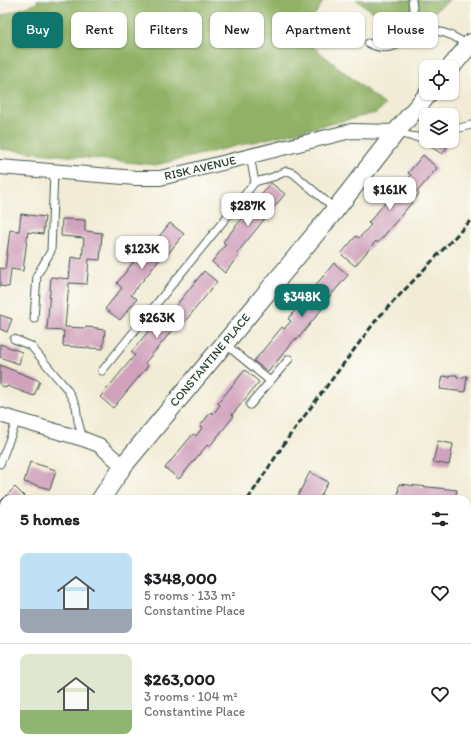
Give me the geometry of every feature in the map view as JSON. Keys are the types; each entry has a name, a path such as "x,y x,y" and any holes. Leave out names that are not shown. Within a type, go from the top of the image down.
{"street":[{"path":"457,60 470,44"},
{"name":"CONSTANTINE PLACE","path":"104,495 123,466 336,209 423,100"},
{"name":"RISK AVENUE","path":"0,167 136,178 160,178 351,131 396,132"},
{"path":"0,415 99,445 123,466"}],"lane":[{"path":"412,0 414,12"},
{"path":"438,31 446,32 470,44"},
{"path":"368,43 373,45"},
{"path":"459,128 471,125"},
{"path":"396,132 408,136 419,137"},
{"path":"250,156 255,182"},
{"path":"102,371 255,182 287,171 293,173 336,209"},
{"path":"34,319 37,275 51,251 54,172"},
{"path":"14,339 31,346 67,389 76,406 83,439"},
{"path":"224,343 270,381"},
{"path":"250,405 289,359"},
{"path":"0,464 17,420"}],"green space":[{"path":"37,0 324,0 317,12 272,12 272,48 315,48 385,105 376,113 156,165 0,149 0,16 37,3"},
{"path":"356,0 449,0 434,12 374,12"}],"building":[{"path":"433,148 447,148 442,154"},
{"path":"423,155 437,168 417,192 419,194 378,243 376,241 355,266 341,254 356,236 359,238 371,225 368,223 398,188 399,190 411,175 408,173"},
{"path":"271,183 285,194 237,253 239,255 225,273 212,262 226,244 223,242"},
{"path":"21,214 45,217 43,234 28,232 23,271 11,269 9,287 0,286 0,268 5,269 10,230 19,231"},
{"path":"62,219 85,220 85,231 102,233 100,260 89,259 87,284 69,283 65,327 86,327 105,330 103,349 63,346 64,331 47,330 51,277 69,279 71,257 82,259 84,238 61,236"},
{"path":"170,223 184,234 167,255 165,253 131,295 137,299 120,320 105,309 122,288 117,283 150,241 153,244"},
{"path":"334,263 348,275 320,308 322,309 297,340 296,338 268,372 254,361 282,327 284,329 291,321 288,319 300,305 302,306 309,298 306,297"},
{"path":"204,271 217,282 183,324 180,321 145,363 148,366 113,408 100,397 135,355 131,352 166,310 170,313"},
{"path":"0,315 12,319 7,332 0,329"},
{"path":"0,344 22,352 19,364 0,357"},
{"path":"0,365 40,381 34,396 7,386 6,388 0,385"},
{"path":"245,370 259,382 232,415 234,416 209,447 207,445 179,479 165,468 193,434 196,436 202,428 200,426 211,412 213,414 220,405 218,403"},
{"path":"450,375 457,375 457,377 463,378 464,376 467,376 465,392 440,389 443,376 450,377"},
{"path":"438,441 453,444 449,465 433,462"},
{"path":"30,462 56,470 50,489 24,482"},
{"path":"310,472 328,482 321,495 298,495"},
{"path":"399,484 457,490 456,495 398,495"},
{"path":"15,487 23,495 7,495"}],"railway":[{"path":"251,495 288,438 377,319 471,220"}]}
